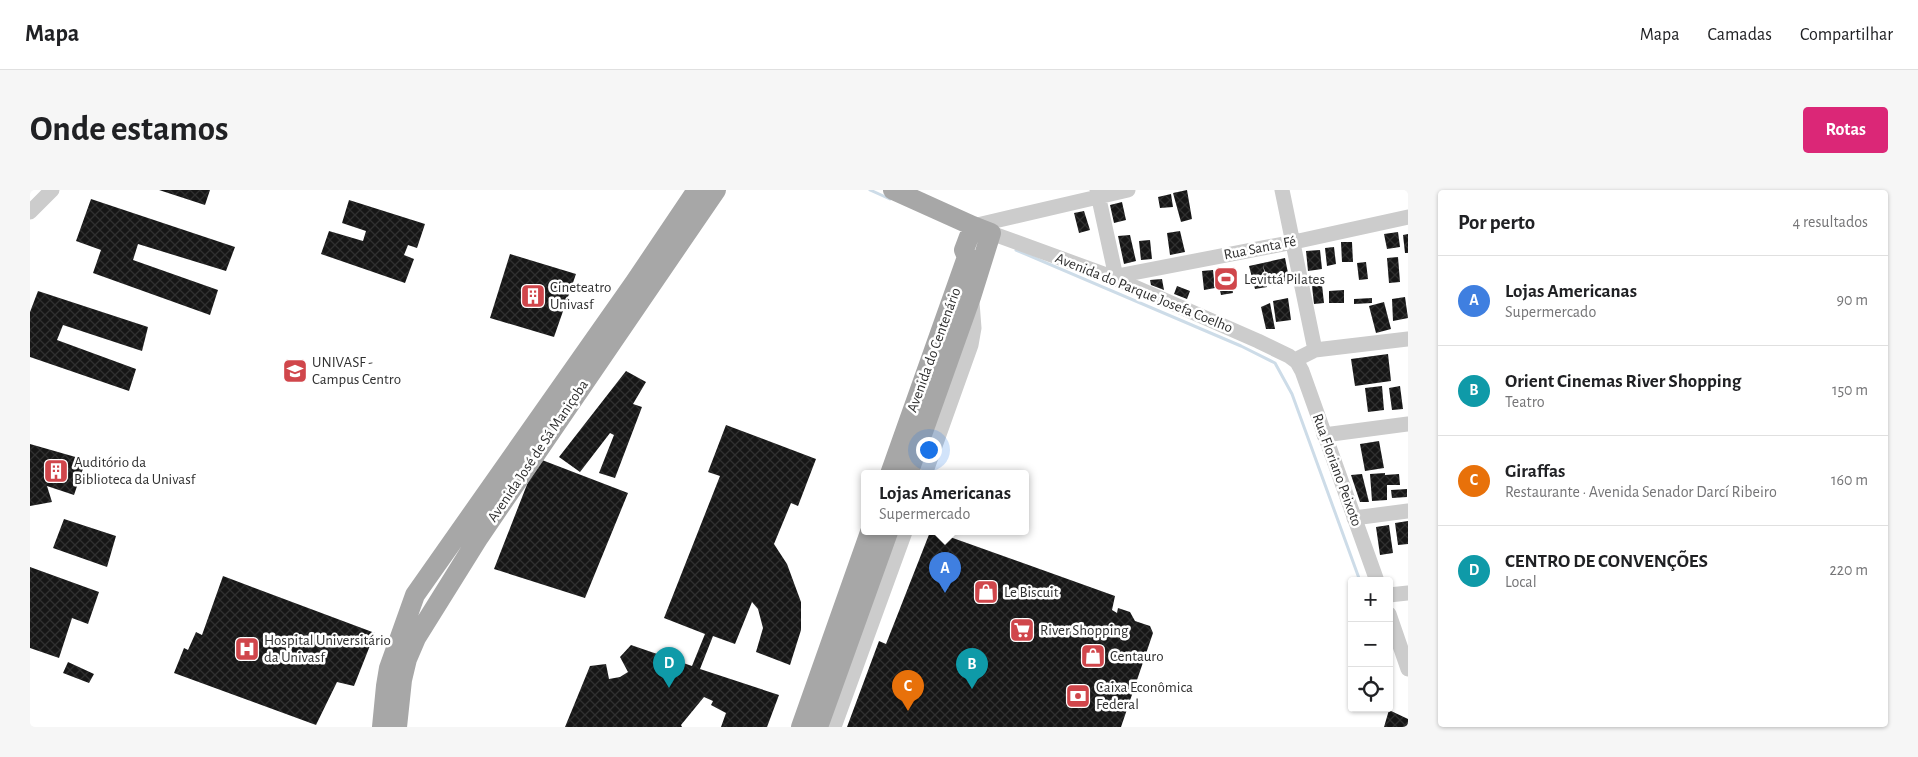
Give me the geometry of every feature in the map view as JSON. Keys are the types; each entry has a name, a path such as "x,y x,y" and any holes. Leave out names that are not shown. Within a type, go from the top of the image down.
{"main road":[{"name":"Avenida José de Sá Maniçoba","path":"382,727 389,668 415,595 635,282 697,190"},
{"name":"Avenida José de Sá Maniçoba","path":"397,727 402,680 407,659 416,638 479,537 716,190"},
{"path":"893,190 982,230 971,257"},
{"path":"909,470 971,297 971,257 958,222 949,216"},
{"name":"Avenida do Centenário","path":"891,470 971,257"},
{"path":"802,727 869,535"},
{"path":"818,727 864,622 887,535"},
{"path":"443,555 462,565"},
{"path":"415,595 436,606"}],"street":[{"path":"30,212 52,190"},
{"path":"982,230 1098,193 1128,190"},
{"path":"1282,190 1315,350"},
{"path":"1098,193 1114,277"},
{"name":"Rua Santa Fé","path":"1114,277 1294,242 1408,217"},
{"name":"Avenida do Parque Josefa Coelho","path":"982,230 1114,277 1278,350 1295,360"},
{"path":"926,470 971,345 974,328 971,297"},
{"path":"1295,360 1315,350 1408,339"},
{"name":"Rua Floriano Peixoto","path":"1295,360 1302,372 1376,577"},
{"path":"1324,435 1408,424"},
{"path":"1354,518 1408,511"},
{"path":"834,727 864,622 903,535"},
{"path":"1393,595 1408,593"},
{"path":"1392,622 1408,669"}],"building":[{"path":"159,190 210,190 205,205"},
{"path":"1187,190 1192,219 1181,222 1173,193"},
{"path":"1171,194 1173,207 1160,208 1158,197"},
{"path":"91,199 235,247 226,271 138,244 133,260 218,290 210,315 93,273 101,250 76,241"},
{"path":"349,200 425,224 417,248 408,245 404,255 414,259 405,283 321,254 329,231 363,241 366,231 342,223"},
{"path":"1122,202 1126,220 1114,223 1110,205"},
{"path":"1084,211 1090,230 1079,233 1074,213"},
{"path":"1180,231 1185,252 1170,255 1167,233"},
{"path":"1398,232 1400,247 1387,249 1384,234"},
{"path":"1408,234 1408,253 1405,253 1403,235"},
{"path":"1130,235 1136,261 1124,264 1118,236"},
{"path":"1150,240 1152,259 1141,260 1139,241"},
{"path":"1341,242 1352,242 1353,262 1342,262"},
{"path":"1334,247 1336,264 1327,266 1325,248"},
{"path":"1320,250 1322,269 1308,271 1306,251"},
{"name":"Cineteatro Univasf","path":"510,254 576,274 554,337 490,318"},
{"path":"1398,257 1400,282 1389,283 1387,258"},
{"path":"1285,258 1290,283 1269,286 1263,265 1267,287 1255,289 1249,266"},
{"path":"1366,262 1368,279 1359,280 1357,263"},
{"path":"1229,269 1233,293 1221,295 1216,272"},
{"path":"1213,270 1215,288 1204,290 1202,271"},
{"path":"1162,279 1164,290 1151,285 1150,280"},
{"path":"1322,285 1324,303 1314,304 1312,286"},
{"path":"1177,286 1190,291 1187,299 1174,294"},
{"path":"1344,290 1344,303 1329,303 1329,291"},
{"path":"38,291 148,327 142,351 63,325 57,340 136,369 129,391 30,357 30,312"},
{"path":"1405,297 1408,318 1393,321 1392,299"},
{"path":"1288,298 1291,320 1276,322 1273,301"},
{"path":"1372,298 1372,303 1354,304 1354,299"},
{"path":"1384,302 1391,329 1376,333 1369,306"},
{"path":"1270,303 1275,329 1266,329 1261,307"},
{"path":"1388,354 1391,381 1355,386 1351,359"},
{"path":"626,371 646,382 633,404 642,407 615,478 599,473 614,435 610,433 580,472 559,457"},
{"path":"1382,386 1384,410 1368,412 1365,388"},
{"path":"1400,386 1403,409 1392,410 1389,388"},
{"path":"726,425 816,459 798,506 791,503 774,544 787,564 801,602 801,630 790,665 756,652 763,628 758,609 752,602 735,644 713,636 700,669 779,695 767,727 721,727 726,713 711,705 713,701 704,697 681,725 682,727 565,727 590,666 606,664 609,679 620,677 628,672 620,657 631,645 692,666 705,634 664,618 720,476 708,472"},
{"path":"1379,441 1384,468 1365,471 1360,444"},
{"name":"Auditório da Biblioteca da Univasf","path":"30,444 86,460 74,495 47,486 52,502 30,506"},
{"path":"542,460 628,493 585,598 494,569 528,482"},
{"path":"1385,473 1385,475 1399,474 1400,485 1387,485 1387,500 1372,501 1370,474"},
{"path":"1362,474 1369,502 1360,502 1351,475"},
{"path":"1407,489 1407,497 1392,498 1391,490"},
{"path":"64,519 116,536 107,567 53,548"},
{"path":"1408,521 1408,544 1398,545 1395,523"},
{"path":"1389,525 1393,553 1380,555 1376,527"},
{"name":"River Shopping","path":"929,535 944,535 1115,596 1112,610 1117,613 1118,608 1130,612 1135,621 1150,626 1153,633 1121,727 847,727 879,641 886,644"},
{"path":"30,567 99,592 88,624 72,618 59,658 30,648"},
{"path":"223,576 375,633 354,686 337,682 316,725 174,673 184,648 188,650 196,632 202,635"},
{"path":"68,662 94,674 89,683 63,673"},
{"path":"1388,712 1393,712 1408,719 1408,727 1384,727"}],"waterway":[{"path":"870,190 890,199"},
{"path":"1016,250 1241,346 1275,363 1292,394 1359,577"}],"place":[{"name":"Levittá Pilates","path":"1226,279"},
{"name":"Cineteatro Univasf","path":"533,296"},
{"name":"UNIVASF - Campus Centro","path":"295,371"},
{"name":"Auditório da Biblioteca da Univasf","path":"56,471"},
{"name":"Le Biscuit","path":"986,592"},
{"name":"Lojas Americanas","path":"945,593"},
{"name":"River Shopping","path":"1022,630"},
{"name":"Hospital Universitário da Univasf","path":"247,649"},
{"name":"Centauro","path":"1093,656"},
{"name":"CENTRO DE CONVENÇÕES","path":"669,688"},
{"name":"Orient Cinemas River Shopping","path":"972,689"},
{"name":"Caixa Econômica Federal","path":"1078,696"},
{"name":"Giraffas","path":"908,711"}]}
